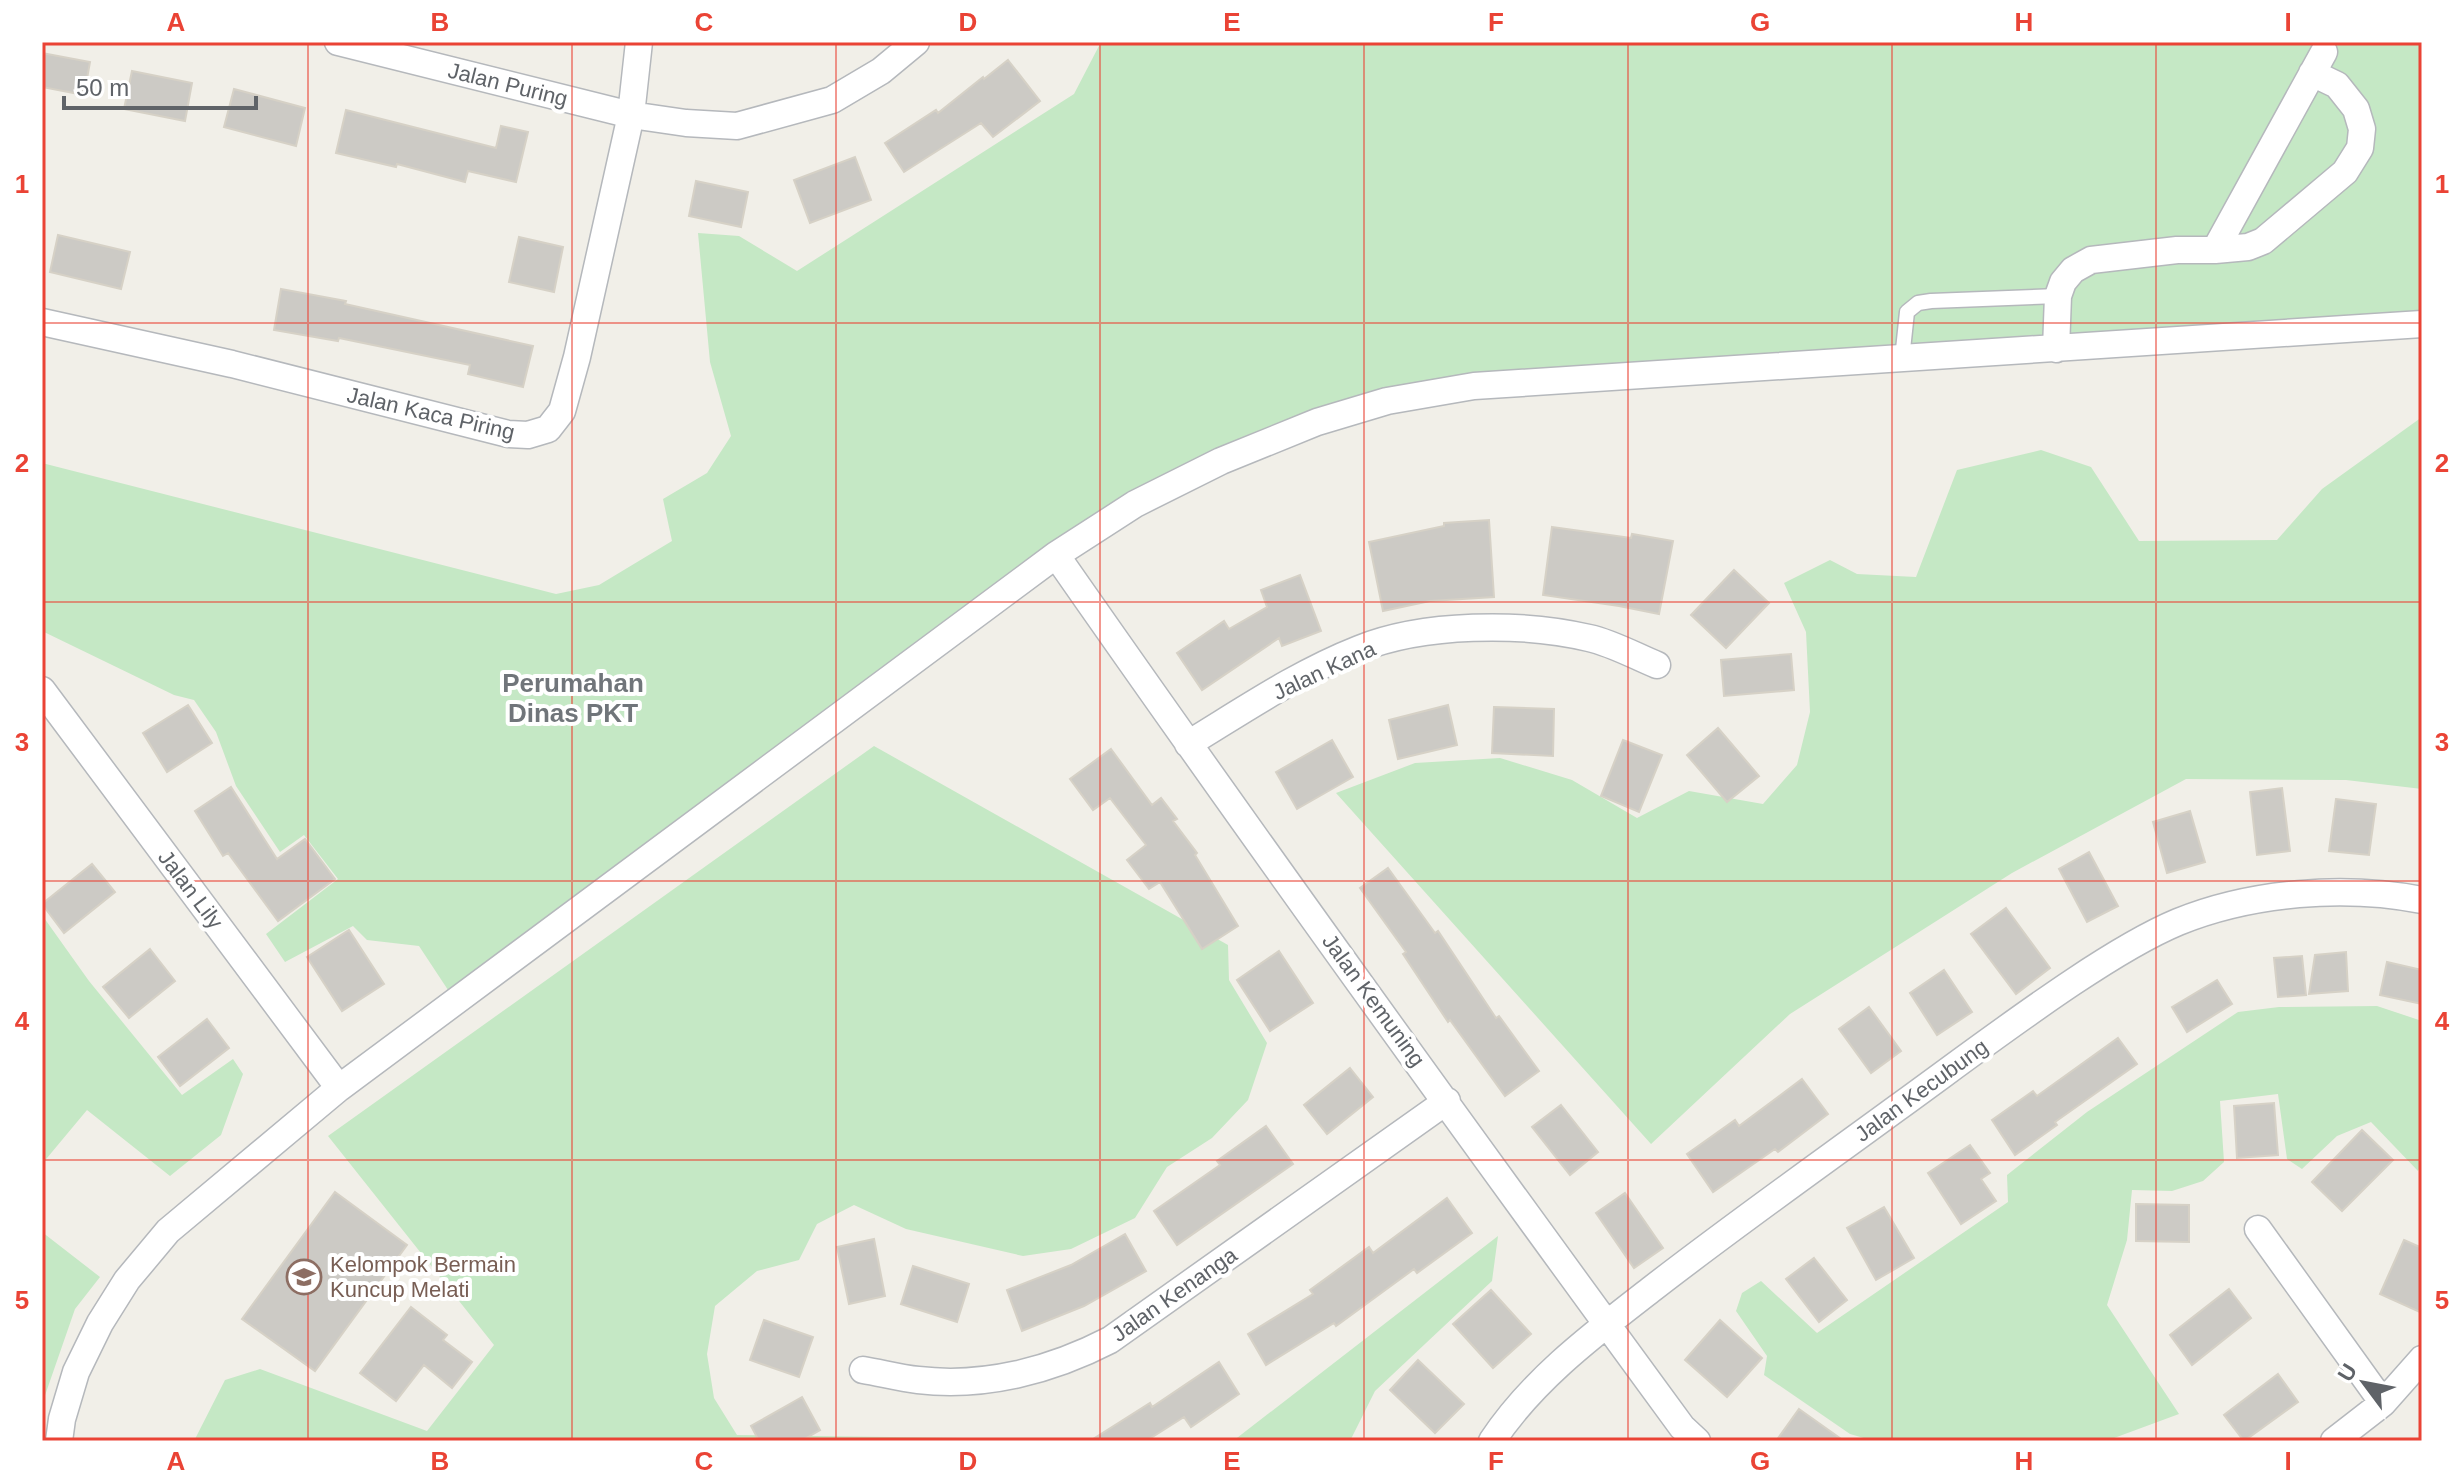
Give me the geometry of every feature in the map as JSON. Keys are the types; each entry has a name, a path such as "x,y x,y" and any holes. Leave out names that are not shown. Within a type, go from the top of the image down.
{"street":[{"name":"Jalan Puring","path":"338,42 631,115 737,126 832,100 881,71 916,42"},
{"name":"Jalan Kaca Piring","path":"42,322 232,364 508,434 528,435 548,429 562,411 577,357 631,115 639,42"},
{"path":"2056,349 2058,296 2063,282 2073,270 2091,260 2177,250 2215,250 2248,247 2263,241 2345,172 2360,148 2362,129 2356,109 2318,62 2215,250"},
{"path":"59,1441 76,1372 100,1323 127,1280 168,1231 339,1088 1056,555 1135,504 1221,461 1317,422 1387,401 1474,386 2422,324"},
{"name":"Jalan Kemuning","path":"1056,555 1188,744 1606,1324 1682,1427 1697,1441"},
{"name":"Jalan Kana","path":"1188,744 1308,673 1361,648 1417,633 1479,627 1541,630 1591,638 1657,665"},
{"name":"Jalan Lily","path":"42,690 339,1088"},
{"name":"Jalan Kecubung","path":"1492,1441 1507,1419 1564,1360 1606,1324 1713,1241 2020,1017 2107,960 2178,922 2245,903 2323,892 2383,892 2422,900"},
{"name":"Jalan Kenanga","path":"863,1370 919,1381 975,1381 1034,1371 1076,1358 1110,1340 1447,1101"},
{"path":"2258,1229 2383,1403"},
{"path":"2334,1441 2383,1403 2422,1359"}],"lane":[{"path":"1902,359 1907,312 1918,303 2058,296"}],"green space":[{"path":"1101,42 2422,42 2422,315 1385,397 1206,458 450,993 419,946 367,940 353,926 285,962 266,934 338,879 304,835 280,852 236,786 216,732 194,700 174,695 42,631 42,463 556,594 599,585 672,541 663,499 707,473 731,436 710,362 698,233 739,236 797,271 1074,94"},
{"path":"2422,417 2422,789 2346,780 2186,779 2012,873 1790,1014 1651,1144 1336,793 1415,763 1500,758 1572,780 1637,818 1689,791 1763,804 1797,765 1810,712 1806,632 1784,583 1830,560 1857,574 1916,577 1957,470 2041,450 2091,467 2139,541 2277,540 2322,489"},
{"path":"874,746 1228,945 1229,980 1267,1043 1248,1100 1212,1138 1167,1167 1135,1218 1071,1249 1023,1256 906,1229 854,1205 817,1224 799,1260 757,1271 715,1306 707,1354 714,1398 737,1435 1198,1441 194,1441 225,1380 260,1369 427,1431 494,1345 328,1136"},
{"path":"42,915 89,981 182,1095 233,1059 243,1074 221,1135 170,1176 87,1110 42,1164"},
{"path":"2377,1006 2422,1021 2422,1162 2418,1171 2371,1122 2337,1136 2302,1169 2287,1159 2278,1094 2220,1101 2224,1162 2203,1181 2172,1191 2132,1190 2127,1240 2107,1305 2179,1414 2106,1441 1874,1441 1850,1434 1764,1375 1767,1356 1736,1311 1742,1293 1761,1281 1817,1333 2008,1202 2007,1175 2087,1112 2238,1012 2279,1007"},
{"path":"42,1232 100,1277 75,1309 42,1404"},
{"path":"1498,1236 1492,1281 1375,1391 1350,1441 1233,1441"}],"building":[{"path":"42,53 90,62 84,95 42,87"},
{"path":"1008,60 1040,101 993,137 981,123 904,172 885,143 936,110 938,113"},
{"path":"132,71 192,83 185,121 124,109"},
{"path":"234,89 305,108 296,146 224,127"},
{"path":"346,110 496,148 501,126 528,132 516,182 468,171 465,182 397,164 396,167 336,153"},
{"path":"855,157 871,200 810,223 794,180"},
{"path":"696,181 748,192 741,227 689,216"},
{"path":"58,235 130,252 121,289 50,272"},
{"path":"519,237 563,247 554,292 509,282"},
{"path":"281,289 346,301 345,304 533,346 523,387 468,374 470,365 339,338 338,341 274,330"},
{"path":"1489,520 1494,597 1430,601 1383,611 1369,542 1444,526 1444,523"},
{"path":"1552,527 1673,541 1659,614 1543,595"},
{"path":"1734,570 1769,603 1726,648 1691,615"},
{"path":"1300,575 1321,631 1282,646 1279,638 1202,690 1177,653 1224,621 1229,629 1267,607 1261,590"},
{"path":"1791,654 1794,690 1724,696 1721,660"},
{"path":"188,705 212,743 167,772 143,733"},
{"path":"1448,705 1457,745 1398,759 1389,720"},
{"path":"1494,707 1554,709 1553,756 1492,753"},
{"path":"1718,728 1759,776 1727,802 1687,755"},
{"path":"1332,740 1353,777 1297,809 1276,772"},
{"path":"1623,740 1662,755 1639,812 1601,796"},
{"path":"1111,749 1152,805 1161,798 1177,819 1173,821 1197,853 1195,855 1238,926 1202,949 1160,882 1149,889 1127,860 1146,845 1110,798 1093,810 1070,779"},
{"path":"231,787 277,859 305,839 335,879 278,921 228,853 223,856 195,811"},
{"path":"2282,788 2290,851 2257,855 2250,792"},
{"path":"2336,799 2376,804 2369,855 2329,851"},
{"path":"2190,811 2205,862 2167,873 2153,822"},
{"path":"2089,852 2118,906 2087,922 2059,869"},
{"path":"92,864 115,892 64,933 42,904"},
{"path":"1388,868 1435,933 1438,931 1496,1018 1499,1016 1539,1071 1505,1096 1450,1020 1448,1022 1403,954 1406,952 1360,888"},
{"path":"2006,908 2050,968 2016,994 1971,934"},
{"path":"349,930 384,984 342,1011 307,957"},
{"path":"150,949 175,981 129,1018 103,987"},
{"path":"1279,951 1313,1003 1270,1031 1237,980"},
{"path":"2346,952 2348,991 2309,994 2315,955"},
{"path":"2302,956 2306,995 2278,997 2274,958"},
{"path":"2387,962 2422,970 2422,1004 2380,995"},
{"path":"1944,970 1972,1012 1937,1035 1910,993"},
{"path":"2217,980 2232,1004 2187,1032 2172,1007"},
{"path":"1869,1007 1901,1051 1871,1073 1839,1029"},
{"path":"207,1019 229,1048 180,1086 158,1057"},
{"path":"2118,1038 2137,1064 2055,1122 2057,1125 2015,1155 1992,1120 2033,1091 2037,1096"},
{"path":"1350,1068 1373,1097 1327,1134 1304,1105"},
{"path":"1802,1079 1828,1114 1778,1152 1775,1149 1713,1192 1687,1154 1735,1120 1739,1126"},
{"path":"2274,1103 2278,1155 2237,1158 2234,1106"},
{"path":"1561,1105 1598,1152 1570,1175 1532,1127"},
{"path":"1266,1126 1293,1164 1177,1245 1154,1211 1220,1165 1217,1161"},
{"path":"2362,1130 2393,1160 2342,1211 2312,1182"},
{"path":"1970,1145 1990,1173 1981,1179 1996,1201 1961,1224 1928,1173"},
{"path":"335,1192 407,1245 315,1371 242,1319"},
{"path":"1625,1193 1663,1248 1634,1268 1596,1213"},
{"path":"1447,1198 1472,1233 1417,1273 1414,1269 1336,1326 1334,1323 1266,1365 1248,1334 1313,1294 1310,1290 1369,1247 1373,1253"},
{"path":"2136,1204 2189,1205 2189,1242 2136,1241"},
{"path":"1884,1207 1914,1258 1876,1280 1847,1228"},
{"path":"1125,1234 1146,1271 1084,1306 1022,1331 1007,1290 1071,1265"},
{"path":"874,1239 885,1296 849,1304 837,1247"},
{"path":"2404,1240 2422,1248 2422,1313 2380,1294"},
{"path":"1814,1258 1847,1300 1819,1322 1786,1279"},
{"path":"913,1266 969,1284 957,1322 901,1304"},
{"path":"2229,1289 2251,1318 2192,1365 2170,1335"},
{"path":"1491,1290 1531,1334 1493,1368 1453,1324"},
{"path":"411,1307 447,1335 443,1340 472,1362 452,1388 424,1365 396,1401 360,1373"},
{"path":"764,1320 813,1337 799,1377 750,1360"},
{"path":"1720,1320 1762,1358 1727,1397 1685,1360"},
{"path":"1418,1360 1464,1404 1435,1433 1390,1390"},
{"path":"1219,1362 1239,1394 1191,1427 1184,1417 1146,1441 1090,1441 1150,1403 1152,1407"},
{"path":"2278,1374 2298,1402 2244,1441 2224,1415"},
{"path":"802,1397 820,1430 801,1441 759,1441 751,1426"},
{"path":"1799,1409 1844,1441 1776,1441"}],"place":[{"name":"Kelompok Bermain Kuncup Melati","path":"304,1277"}],"district":[{"name":"Perumahan Dinas PKT","path":"573,698"}]}
